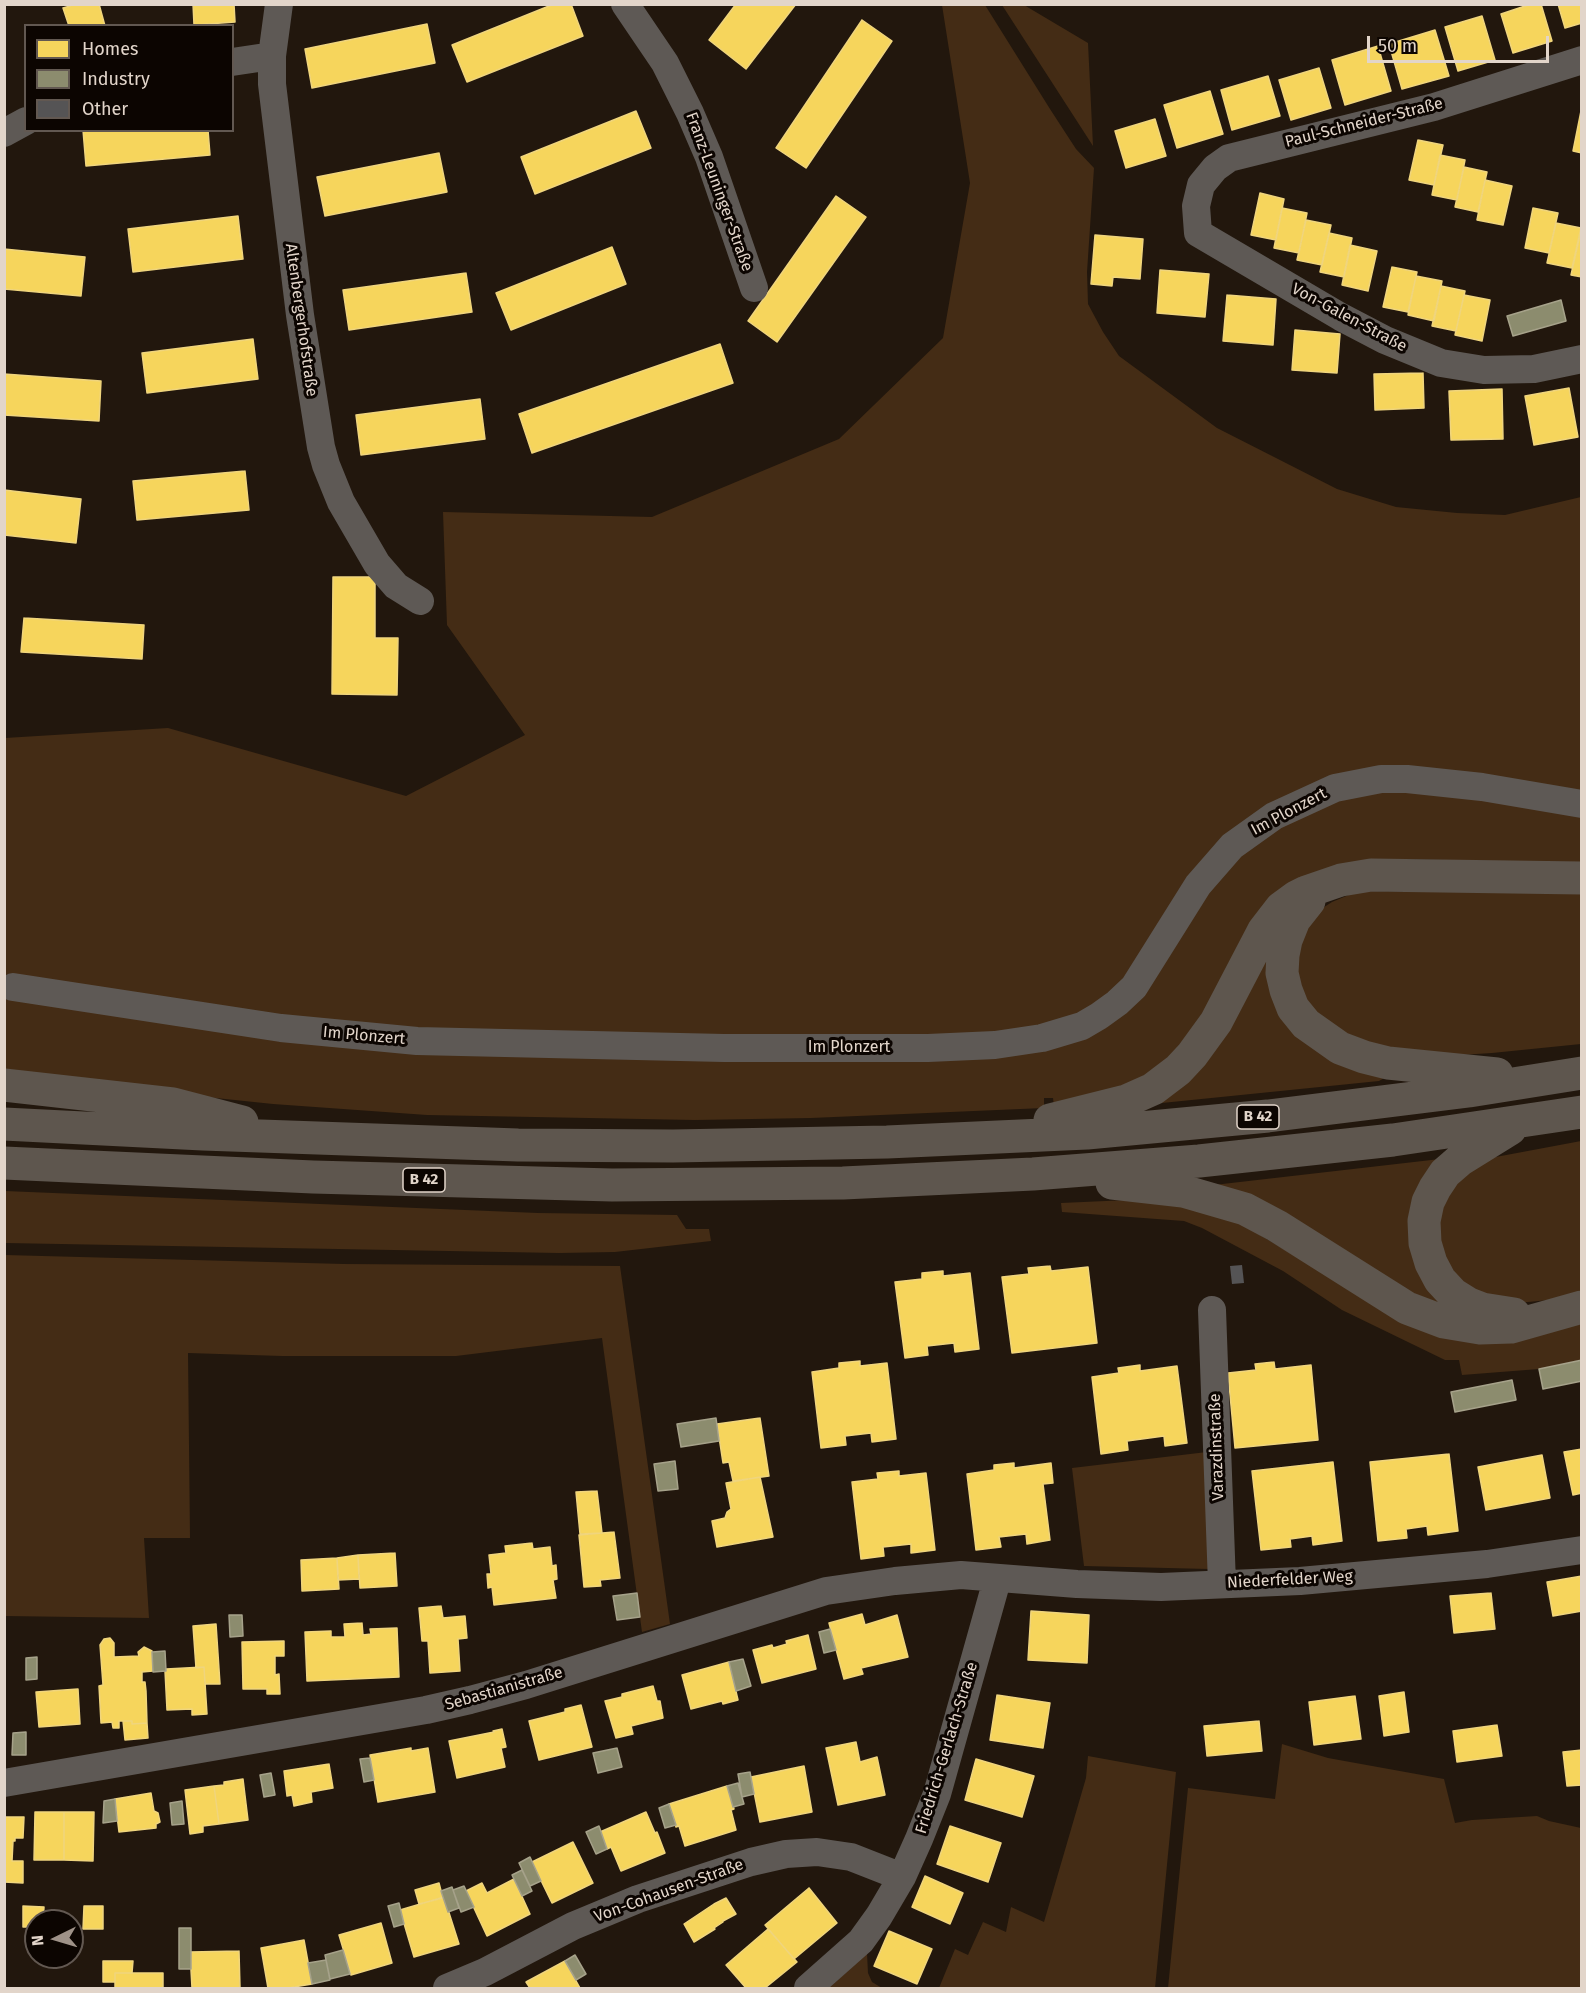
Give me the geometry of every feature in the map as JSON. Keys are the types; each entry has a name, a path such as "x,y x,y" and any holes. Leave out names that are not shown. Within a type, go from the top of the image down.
{"highway":[{"path":"973,1138 1126,1101 1154,1089 1178,1070 1204,1040 1216,1022 1264,930 1281,908 1296,897 1355,877 1389,874 1581,878"},
{"path":"1331,884 1302,908 1290,929 1283,955 1282,973 1286,990 1293,1008 1306,1024 1340,1048 1388,1063 1540,1079"},
{"name":"B 42","path":"4,1124 518,1145 810,1144 1087,1133 1391,1102 1581,1073"},
{"path":"4,1085 173,1104 293,1136"},
{"name":"B 42","path":"4,1163 325,1177 612,1185 822,1184 1033,1174 1221,1159 1393,1140 1581,1112"},
{"path":"1522,1122 1475,1150 1445,1173 1428,1202 1425,1243 1431,1263 1440,1280 1453,1294 1469,1304 1482,1309 1516,1314 1568,1310"},
{"path":"1033,1174 1161,1188 1245,1209 1277,1226 1407,1308 1444,1322 1480,1329 1495,1329 1526,1323 1568,1310"}],"street":[{"name":"Altenbergerhofstraße","path":"279,4 272,56 272,84 313,403 326,465 340,502 377,564 396,586 420,601"},
{"name":"Franz-Leuninger-Straße","path":"625,4 665,63 690,112 709,157 754,288"},
{"path":"234,62 272,56"},
{"name":"Paul-Schneider-Straße","path":"1198,233 1197,206 1201,185 1215,168 1229,158 1434,107 1581,60"},
{"path":"4,133 24,122"},
{"name":"Von-Galen-Straße","path":"1198,233 1341,317 1385,340 1441,363 1484,370 1524,369 1581,359"},
{"name":"Im Plonzert","path":"12,987 291,1029 417,1041 724,1048 995,1046 1042,1038 1082,1026 1117,1003 1134,987 1193,893 1232,846 1274,816 1335,788 1381,779 1407,779 1581,804"},
{"name":"Varazdinstraße","path":"1212,1310 1222,1584"},
{"name":"Niederfelder Weg","path":"997,1580 1161,1587 1300,1581 1487,1564 1581,1550"},
{"name":"Sebastianistraße","path":"4,1783 426,1710 470,1700 826,1591 895,1581 961,1575 997,1580"},
{"name":"Friedrich-Gerlach-Straße","path":"808,1989 861,1941 902,1877 920,1839 937,1794 997,1580"},
{"name":"Von-Cohausen-Straße","path":"447,1989 573,1926 638,1899 751,1862 786,1854 817,1852 851,1857 902,1877"}],"shaded area":[{"path":"942,5 985,5 1076,149 1094,168 1087,272 1088,304 1119,356 1217,428 1337,489 1396,507 1505,515 1581,497 1581,863 1399,859 1360,862 1218,997 1154,1077 1054,1107 1053,1098 1044,1098 1044,1108 811,1118 695,1120 427,1115 273,1104 5,1076 5,738 168,728 406,796 525,735 447,625 443,512 652,517 839,439 943,338 970,183"},
{"path":"1002,5 1024,5 1088,43 1093,146"},
{"path":"1358,891 1581,893 1581,1044 1445,1056 1380,1051 1316,1018 1293,976 1298,941 1318,911"},
{"path":"1265,948 1272,973 1386,1077 1379,1081 1162,1103 1165,1097"},
{"path":"1581,1141 1581,1292 1549,1300 1507,1304 1468,1292 1438,1248 1440,1205 1466,1171 1485,1159"},
{"path":"1440,1159 1420,1195 1452,1313 1205,1186"},
{"path":"5,1191 538,1213 677,1215 686,1229 709,1229 711,1241 615,1252 559,1253 5,1243"},
{"path":"1128,1200 1174,1204 1235,1220 1397,1317 1581,1321 1581,1360 1539,1369 1462,1375 1459,1360 1445,1360 1342,1310 1283,1271 1202,1228 1184,1221 1062,1212 1061,1203"},
{"path":"5,1255 344,1264 620,1266 670,1624 642,1632 602,1338 456,1356 282,1356 188,1353 190,1538 144,1538 149,1618 5,1616"},
{"path":"1207,1452 1209,1569 1084,1566 1072,1468"},
{"path":"1282,1744 1328,1758 1444,1779 1455,1823 1537,1816 1581,1828 1581,1988 1168,1988 1188,1788 1275,1799"},
{"path":"1088,1756 1176,1772 1155,1988 939,1988 955,1949 968,1955 983,1922 1006,1932 1011,1907 1044,1922 1086,1778"},
{"path":"867,1953 868,1973 872,1982 882,1988 829,1988"}],"building: Homes":[{"path":"70,4 99,4 104,24 68,24 63,8"},
{"path":"193,4 234,4 235,22 194,24"},
{"path":"554,4 571,4 583,36 467,82 452,45"},
{"path":"736,4 796,4 746,69 709,40"},
{"path":"1531,4 1541,4 1552,41 1513,53 1501,14"},
{"path":"1558,4 1582,4 1582,23 1565,28"},
{"path":"1482,16 1495,60 1458,71 1445,27"},
{"path":"862,20 892,41 806,168 776,148"},
{"path":"427,24 435,63 312,88 305,49"},
{"path":"1435,30 1449,76 1402,89 1389,44"},
{"path":"1378,46 1391,91 1345,105 1332,60"},
{"path":"1319,68 1331,108 1291,120 1279,80"},
{"path":"1268,76 1280,116 1232,130 1221,90"},
{"path":"1210,91 1223,134 1177,148 1164,105"},
{"path":"636,111 651,148 535,194 521,157"},
{"path":"1582,111 1582,153 1573,151"},
{"path":"1155,119 1166,156 1126,168 1115,131"},
{"path":"83,132 208,132 210,155 86,166"},
{"path":"1418,140 1443,145 1434,185 1409,180"},
{"path":"439,153 447,192 325,216 317,177"},
{"path":"1440,155 1465,160 1457,200 1432,195"},
{"path":"1464,167 1487,172 1478,212 1455,207"},
{"path":"1485,180 1512,186 1503,225 1477,220"},
{"path":"1260,193 1284,199 1276,240 1251,235"},
{"path":"836,196 866,217 777,342 748,321"},
{"path":"1282,208 1307,213 1299,253 1274,248"},
{"path":"1533,208 1558,213 1549,253 1525,248"},
{"path":"238,216 243,259 133,272 128,229"},
{"path":"1306,220 1331,225 1322,265 1297,260"},
{"path":"1556,223 1581,228 1572,268 1547,263"},
{"path":"1329,233 1352,238 1344,277 1320,272"},
{"path":"1095,235 1143,239 1140,279 1113,277 1112,286 1091,284"},
{"path":"1580,235 1582,235 1582,277 1571,275"},
{"path":"1350,245 1377,251 1368,291 1342,285"},
{"path":"612,247 626,284 511,330 496,293"},
{"path":"4,249 85,257 81,296 4,289"},
{"path":"1392,267 1417,272 1408,312 1383,307"},
{"path":"1160,270 1209,274 1205,317 1157,313"},
{"path":"466,273 472,312 349,330 343,290"},
{"path":"1416,276 1442,281 1434,321 1408,315"},
{"path":"1441,286 1465,291 1456,331 1432,326"},
{"path":"1227,295 1276,299 1273,345 1223,341"},
{"path":"1464,295 1490,300 1482,341 1455,335"},
{"path":"1295,330 1340,334 1337,373 1292,370"},
{"path":"253,339 258,379 147,393 142,353"},
{"path":"720,344 733,383 532,453 519,414"},
{"path":"1423,373 1424,408 1375,410 1374,374"},
{"path":"4,374 101,381 99,421 4,415"},
{"path":"1569,388 1578,437 1534,445 1525,396"},
{"path":"1502,389 1503,439 1451,440 1449,391"},
{"path":"480,399 485,439 361,455 356,415"},
{"path":"245,471 249,510 137,520 133,481"},
{"path":"4,490 81,499 76,543 4,535"},
{"path":"333,577 375,577 375,638 398,638 397,695 332,694"},
{"path":"24,618 144,625 142,659 21,652"},
{"path":"1050,1266 1051,1271 1088,1267 1097,1343 1012,1353 1002,1277 1029,1274 1028,1268"},
{"path":"943,1271 943,1276 970,1273 979,1349 955,1352 954,1343 927,1346 928,1355 905,1358 895,1282 922,1279 922,1273"},
{"path":"860,1361 860,1366 887,1363 896,1439 872,1442 871,1433 845,1436 846,1445 821,1448 812,1372 839,1368 839,1363"},
{"path":"1274,1362 1275,1369 1311,1365 1318,1440 1235,1448 1228,1373 1256,1370 1255,1364"},
{"path":"1140,1365 1140,1371 1177,1366 1187,1443 1165,1446 1164,1436 1127,1441 1128,1450 1101,1454 1092,1377 1119,1373 1118,1368"},
{"path":"760,1418 769,1476 733,1481 729,1462 723,1463 717,1424"},
{"path":"1582,1449 1582,1493 1573,1495 1564,1452"},
{"path":"1449,1454 1458,1531 1428,1535 1427,1526 1406,1529 1407,1538 1378,1541 1370,1462"},
{"path":"1542,1455 1550,1498 1486,1510 1478,1467"},
{"path":"1333,1462 1342,1541 1313,1545 1312,1536 1290,1539 1291,1547 1261,1550 1252,1471"},
{"path":"1014,1463 1014,1468 1051,1463 1053,1483 1043,1484 1050,1540 1027,1544 1026,1534 999,1537 1001,1547 976,1550 967,1474 994,1470 994,1465"},
{"path":"899,1471 899,1476 926,1473 935,1550 911,1553 911,1544 883,1547 884,1556 861,1559 852,1482 878,1479 877,1473"},
{"path":"760,1477 773,1537 717,1547 712,1521 725,1518 731,1509 726,1483"},
{"path":"597,1491 602,1533 580,1534 576,1492"},
{"path":"614,1532 620,1578 600,1580 601,1586 584,1587 579,1535"},
{"path":"532,1543 533,1549 550,1547 552,1566 556,1565 557,1579 553,1580 556,1598 494,1605 492,1587 488,1588 487,1574 491,1574 489,1555 506,1553 505,1546"},
{"path":"395,1553 397,1586 360,1588 358,1555"},
{"path":"358,1555 359,1579 338,1580 337,1558"},
{"path":"337,1558 339,1589 302,1591 301,1560"},
{"path":"1582,1576 1582,1611 1553,1616 1547,1582"},
{"path":"1491,1593 1495,1629 1454,1633 1450,1596"},
{"path":"441,1606 443,1618 465,1616 467,1638 458,1639 460,1671 430,1673 428,1641 422,1641 419,1608"},
{"path":"1031,1611 1089,1615 1087,1663 1028,1660"},
{"path":"862,1614 865,1625 897,1615 908,1657 861,1668 863,1674 844,1679 829,1623"},
{"path":"362,1623 363,1635 371,1634 370,1629 397,1628 399,1677 307,1681 305,1632 331,1631 331,1637 345,1637 344,1624"},
{"path":"216,1624 220,1684 205,1684 204,1667 196,1668 193,1626"},
{"path":"808,1635 816,1669 762,1683 753,1650 772,1645 773,1648 787,1644 786,1641"},
{"path":"110,1638 114,1643 114,1657 139,1656 138,1652 144,1647 152,1651 153,1671 142,1672 142,1682 145,1682 146,1691 147,1723 132,1724 132,1721 119,1721 119,1728 113,1728 112,1722 101,1723 99,1686 103,1685 100,1645 104,1639"},
{"path":"284,1641 284,1656 275,1656 275,1675 279,1674 280,1694 267,1694 267,1689 243,1689 242,1642"},
{"path":"729,1662 738,1700 723,1704 722,1701 691,1709 682,1675"},
{"path":"204,1667 207,1714 192,1715 192,1709 167,1710 166,1669"},
{"path":"653,1686 657,1701 660,1701 663,1718 631,1726 633,1734 616,1738 605,1701"},
{"path":"78,1689 80,1724 39,1727 36,1692"},
{"path":"1404,1692 1409,1732 1384,1736 1379,1696"},
{"path":"997,1695 1050,1703 1043,1748 990,1740"},
{"path":"1355,1696 1361,1739 1314,1745 1309,1702"},
{"path":"581,1705 592,1747 539,1760 529,1721 565,1712 565,1709"},
{"path":"123,1721 132,1721 132,1724 147,1723 148,1738 125,1740"},
{"path":"1259,1721 1262,1751 1207,1756 1204,1726"},
{"path":"1497,1725 1502,1756 1457,1762 1453,1731"},
{"path":"502,1729 506,1747 501,1748 505,1767 457,1778 449,1741"},
{"path":"856,1742 860,1762 877,1757 885,1795 838,1805 826,1748"},
{"path":"411,1748 411,1751 428,1748 435,1792 378,1802 370,1755"},
{"path":"1582,1750 1582,1785 1567,1786 1563,1752"},
{"path":"976,1759 1034,1776 1022,1817 965,1800"},
{"path":"329,1764 333,1788 311,1792 312,1802 294,1806 292,1795 287,1796 284,1771"},
{"path":"804,1766 812,1812 760,1822 751,1777"},
{"path":"243,1779 248,1820 219,1824 214,1786"},
{"path":"214,1786 219,1824 203,1826 203,1832 190,1834 185,1790"},
{"path":"727,1786 734,1809 731,1810 736,1830 685,1846 669,1804"},
{"path":"151,1793 154,1811 158,1813 160,1822 156,1824 156,1828 119,1832 115,1799"},
{"path":"35,1812 64,1812 64,1860 34,1860"},
{"path":"64,1812 94,1812 93,1861 64,1860"},
{"path":"646,1812 665,1853 621,1871 611,1847 607,1849 600,1832"},
{"path":"4,1817 24,1817 23,1838 15,1838 13,1841 12,1861 23,1861 23,1883 4,1882"},
{"path":"950,1826 1001,1843 988,1882 937,1864"},
{"path":"573,1842 593,1883 552,1903 532,1862"},
{"path":"925,1876 963,1893 950,1924 912,1907"},
{"path":"514,1879 530,1914 487,1936 466,1891 482,1883 487,1893"},
{"path":"439,1883 443,1898 419,1904 415,1890"},
{"path":"809,1888 837,1923 794,1959 765,1925"},
{"path":"444,1897 459,1944 414,1957 400,1910"},
{"path":"726,1898 736,1914 694,1942 684,1924"},
{"path":"23,1906 44,1907 44,1909 24,1909 23,1927"},
{"path":"84,1906 103,1906 103,1929 84,1929"},
{"path":"381,1923 392,1963 351,1975 339,1935"},
{"path":"768,1929 797,1962 765,1988 746,1988 726,1965"},
{"path":"889,1931 932,1949 917,1984 874,1966"},
{"path":"304,1940 312,1984 288,1988 268,1988 261,1948"},
{"path":"239,1951 240,1988 192,1988 190,1952"},
{"path":"103,1961 133,1961 132,1973 115,1973 115,1982 103,1982"},
{"path":"565,1961 580,1988 530,1988 526,1982"},
{"path":"115,1973 163,1973 163,1988 115,1988"}],"building: Industry":[{"path":"1561,300 1566,321 1513,336 1507,316"},
{"path":"1582,1360 1582,1381 1543,1389 1539,1369"},
{"path":"1512,1380 1516,1400 1455,1412 1451,1392"},
{"path":"716,1418 719,1441 681,1447 677,1424"},
{"path":"675,1461 678,1489 658,1491 654,1464"},
{"path":"637,1593 640,1617 617,1620 613,1596"},
{"path":"229,1615 242,1615 243,1636 230,1637"},
{"path":"830,1629 836,1650 824,1653 819,1632"},
{"path":"165,1651 166,1671 153,1672 152,1652"},
{"path":"37,1657 37,1679 26,1680 26,1658"},
{"path":"743,1659 751,1686 736,1691 729,1662"},
{"path":"26,1732 26,1755 12,1755 13,1733"},
{"path":"617,1748 622,1767 598,1773 593,1753"},
{"path":"370,1758 374,1780 364,1782 360,1759"},
{"path":"750,1772 754,1794 742,1797 738,1774"},
{"path":"271,1773 275,1795 264,1797 260,1775"},
{"path":"738,1783 744,1804 733,1807 727,1786"},
{"path":"115,1799 117,1821 103,1823 104,1801"},
{"path":"182,1801 184,1824 172,1825 170,1803"},
{"path":"669,1804 676,1825 665,1828 659,1808"},
{"path":"599,1826 607,1849 596,1854 586,1832"},
{"path":"530,1857 541,1881 530,1886 519,1863"},
{"path":"522,1870 532,1891 522,1896 512,1875"},
{"path":"464,1886 474,1907 461,1912 453,1890"},
{"path":"452,1887 459,1908 448,1912 441,1891"},
{"path":"399,1903 404,1924 394,1927 388,1906"},
{"path":"179,1928 191,1928 191,1969 179,1969"},
{"path":"343,1950 350,1974 330,1979 325,1955"},
{"path":"575,1955 586,1974 576,1980 565,1961"},
{"path":"326,1960 330,1980 312,1984 308,1963"}],"building: Other":[{"path":"1242,1265 1244,1283 1232,1284 1230,1266"}]}
